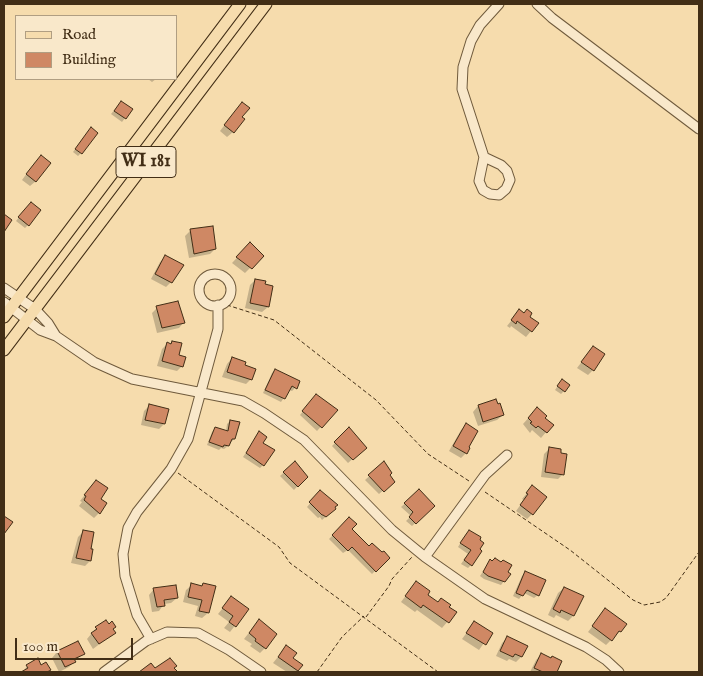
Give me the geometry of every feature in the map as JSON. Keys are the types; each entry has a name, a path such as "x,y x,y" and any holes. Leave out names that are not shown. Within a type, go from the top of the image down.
{"main road":[{"name":"WI 181","path":"6,309 18,297 240,4"},
{"name":"WI 181","path":"4,350 266,4"}],"street":[{"path":"484,157 462,89 463,66 471,41 480,24 499,4"},
{"path":"537,4 552,18 699,129"},
{"path":"4,288 35,309 48,323 56,336"},
{"path":"151,639 137,615 125,576 123,554 128,528 137,512 172,468 188,439 218,329 221,304"},
{"path":"6,309 27,320 40,330 56,336 94,362 132,379 243,401 264,413 304,440 392,530 425,557 484,599 586,647 606,660 619,672"},
{"path":"425,557 476,486 507,455"},
{"path":"104,672 151,639 167,632 198,633 230,650 261,672"}],"path":[{"path":"221,304 274,320 376,400 428,454 570,550 633,600 644,605 660,602 666,598 699,552"},
{"path":"172,468 279,547 290,563 365,616 438,672"},
{"path":"317,672 342,637 365,616 389,586 392,579 417,550"}],"building":[{"path":"121,101 133,109 126,119 114,111"},
{"path":"242,102 250,108 242,117 245,119 234,133 224,125"},
{"path":"91,127 98,133 82,154 75,149"},
{"path":"41,155 51,163 36,182 26,174"},
{"path":"31,202 41,210 29,226 18,217"},
{"path":"4,214 12,220 4,232"},
{"path":"213,226 216,249 194,254 190,229"},
{"path":"250,242 264,256 252,269 236,257"},
{"path":"165,255 184,265 172,283 155,274"},
{"path":"255,279 266,281 265,284 273,286 269,307 250,303"},
{"path":"178,301 185,323 162,328 156,306"},
{"path":"519,309 524,313 527,309 532,313 530,317 539,323 532,332 517,321 516,324 511,320"},
{"path":"172,341 182,343 179,355 186,357 183,367 162,361 167,342 171,344"},
{"path":"593,346 605,354 594,371 581,362"},
{"path":"232,357 246,362 245,365 256,369 252,380 227,372"},
{"path":"275,369 300,381 297,389 292,386 285,399 265,390"},
{"path":"562,379 570,385 565,392 557,386"},
{"path":"316,394 338,410 322,428 302,411"},
{"path":"496,399 498,404 500,403 504,415 483,422 478,405"},
{"path":"149,404 169,409 165,424 145,420"},
{"path":"537,407 547,416 545,418 554,425 547,433 538,426 536,428 530,423 532,422 528,418"},
{"path":"230,420 240,422 235,439 232,439 229,446 224,445 223,447 209,442 215,427 228,431"},
{"path":"466,423 478,431 467,454 453,446"},
{"path":"349,427 367,448 353,460 334,442"},
{"path":"259,431 267,437 263,443 275,450 264,466 246,453"},
{"path":"549,447 561,449 561,453 567,454 564,475 545,472"},
{"path":"295,461 308,477 298,487 283,472"},
{"path":"384,461 392,473 390,475 395,482 384,492 368,475"},
{"path":"96,480 108,488 101,499 107,503 100,514 84,500 86,496 84,495"},
{"path":"532,485 547,497 533,515 520,505"},
{"path":"419,489 435,506 416,524 409,517 413,512 404,503"},
{"path":"320,490 338,505 326,517 309,502"},
{"path":"4,516 13,522 4,534"},
{"path":"349,517 357,524 352,529 369,546 372,543 382,552 384,551 390,558 376,572 352,547 348,551 332,535"},
{"path":"83,530 94,532 91,561 76,558"},
{"path":"469,530 481,537 480,540 484,543 480,549 482,551 472,566 464,560 471,550 460,543"},
{"path":"495,558 512,565 508,572 511,574 505,582 488,576 483,572 490,559 492,561"},
{"path":"525,571 546,580 539,596 527,590 523,596 516,593"},
{"path":"416,581 430,591 428,595 438,602 441,598 451,605 449,607 457,612 449,623 423,605 421,608 405,596"},
{"path":"191,583 202,586 203,583 216,586 209,613 199,611 202,600 188,597"},
{"path":"176,585 178,598 164,600 165,606 157,607 153,588"},
{"path":"564,587 584,596 574,616 561,610 560,613 553,609"},
{"path":"231,596 249,609 236,627 229,622 233,616 222,608"},
{"path":"605,608 627,624 612,641 592,626"},
{"path":"259,619 277,634 266,649 255,641 256,639 249,633"},
{"path":"106,620 109,624 112,621 116,627 113,629 116,633 99,644 91,633 97,629 95,627"},
{"path":"474,621 493,633 486,645 466,633"},
{"path":"507,636 528,646 522,657 515,654 513,657 500,651"},
{"path":"78,641 85,654 74,659 76,662 65,667 57,651"},
{"path":"286,645 297,653 293,658 303,665 298,671 278,657"},
{"path":"541,653 562,661 557,672 543,672 534,668"},
{"path":"38,658 41,665 46,662 51,670 47,672 21,672 28,668 26,665"},
{"path":"170,658 177,666 174,668 178,672 139,672 151,663 155,668"}]}
